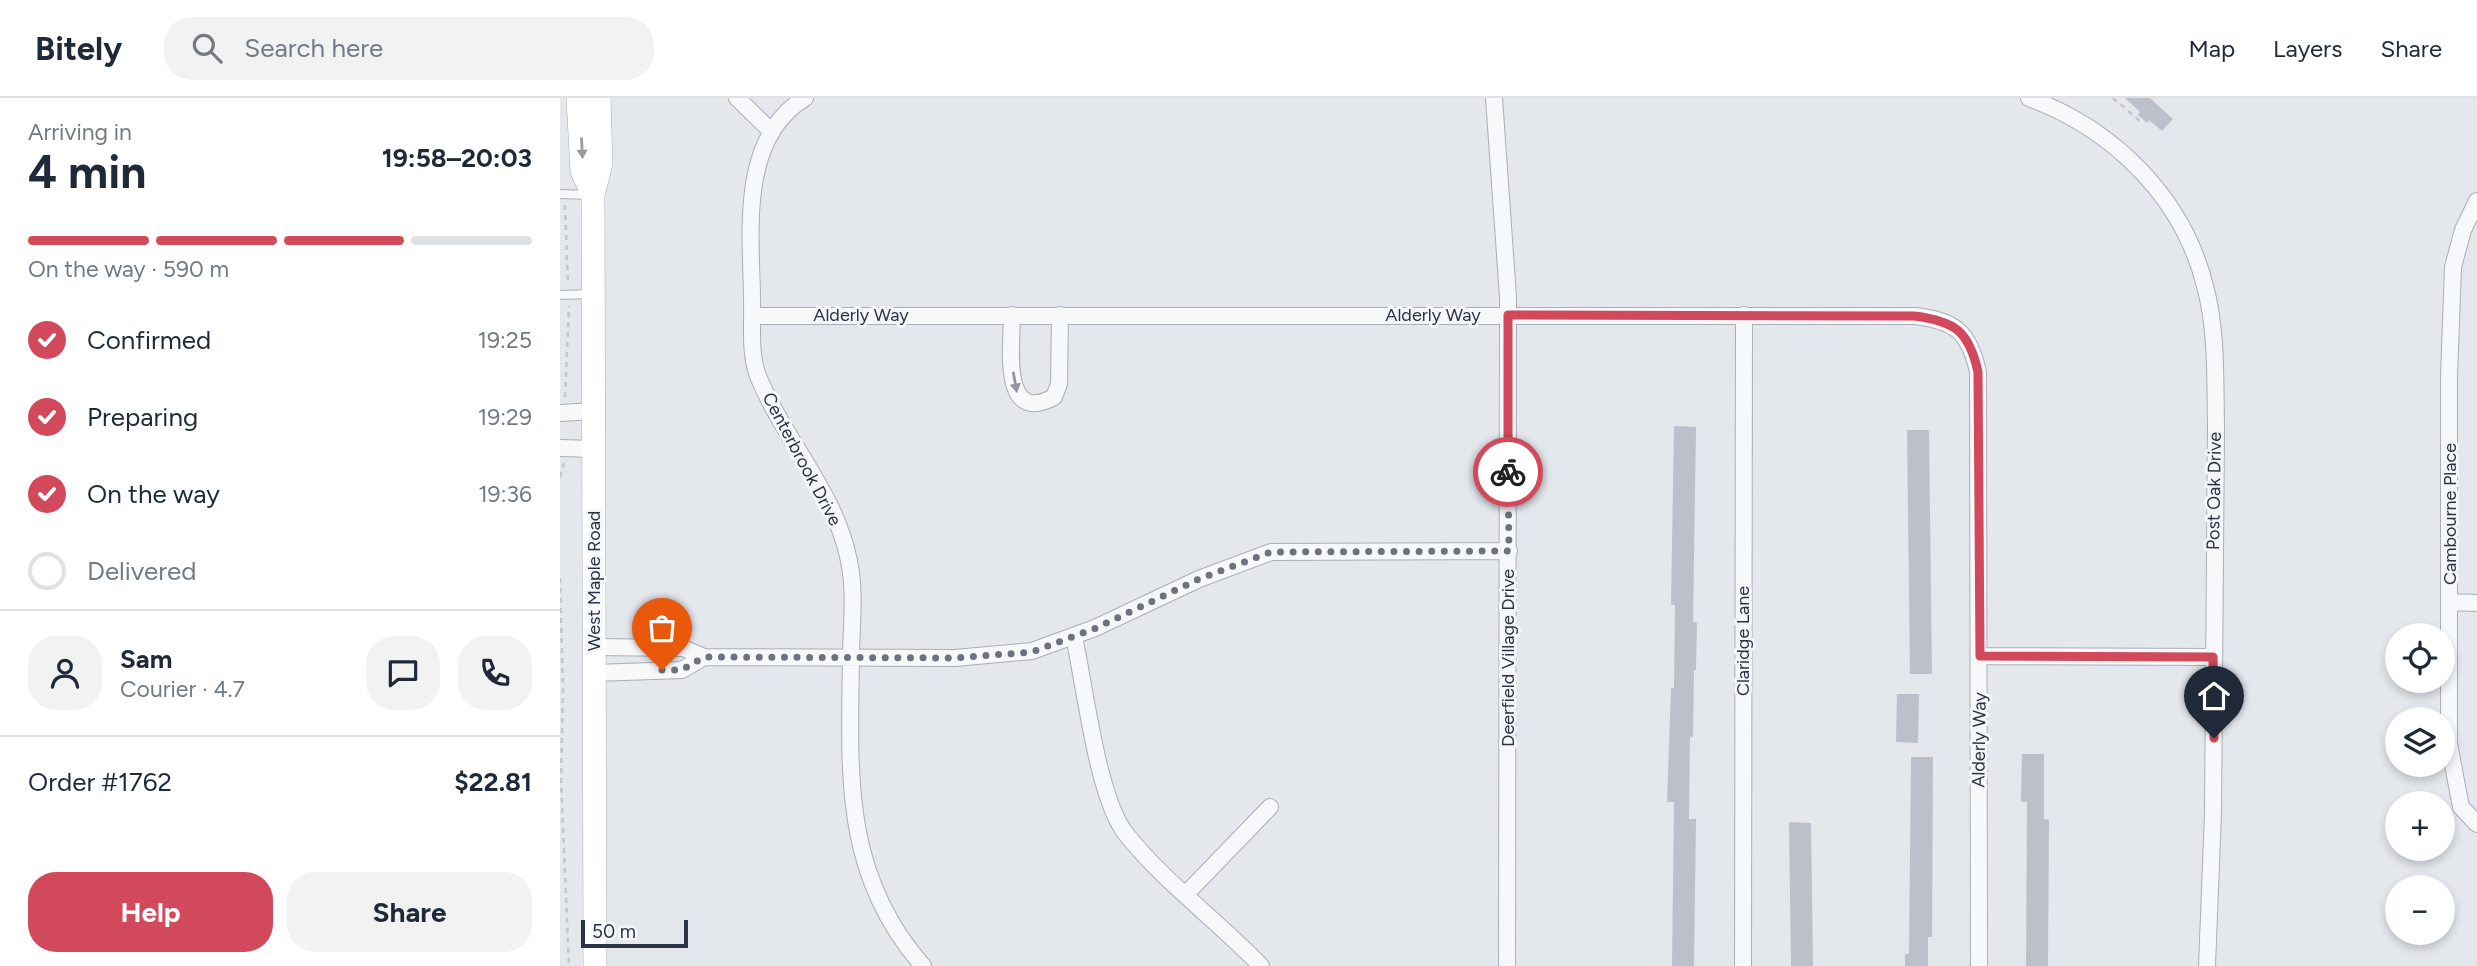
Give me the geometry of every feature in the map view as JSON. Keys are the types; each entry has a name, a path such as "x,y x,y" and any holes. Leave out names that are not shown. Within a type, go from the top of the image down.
{"main road":[{"name":"West Maple Road","path":"578,98 582,171 593,195"},
{"name":"West Maple Road","path":"595,966 593,195 601,164 599,98"}],"street":[{"path":"737,98 772,132"},
{"name":"Deerfield Village Drive","path":"1494,98 1508,315 1507,966"},
{"name":"Post Oak Drive","path":"2029,98 2073,117 2101,135 2137,166 2161,193 2199,264 2206,288 2214,363 2213,813 2207,966"},
{"name":"Centerbrook Drive","path":"802,99 787,111 772,132 758,163 751,209 757,372 769,402 844,537 850,564 853,796 859,848 876,896 899,939 923,966"},
{"name":"Cambourne Place","path":"2477,201 2463,230 2452,267 2449,377 2452,767 2461,807 2477,824"},
{"path":"1012,314 1013,386 1019,397 1029,404 1042,404 1054,397 1059,384 1060,315"},
{"name":"Claridge Lane","path":"1743,966 1744,315"},
{"name":"Alderly Way","path":"753,316 1914,316 1939,319 1954,326 1968,339 1978,372 1979,966"},
{"path":"563,413 594,411"},
{"path":"563,449 594,449"},
{"path":"594,648 683,648 704,657 997,656 1048,648 1199,579 1271,552 1509,551"},
{"path":"2450,602 2477,603"},
{"path":"1074,637 1094,743 1108,794 1125,832 1185,895 1261,966"},
{"path":"1980,656 2213,657"},
{"path":"594,673 682,670 704,657"},
{"path":"1185,895 1270,807"}],"lane":[{"path":"562,195 593,195"},
{"path":"564,295 593,294"}],"path":[{"path":"2113,98 2140,121 2142,119"},
{"path":"562,195 563,413"},
{"path":"560,477 563,449"},
{"path":"560,578 564,690 561,780 569,966"}],"building":[{"path":"2125,98 2150,98 2173,119 2162,131 2138,115 2140,112"},
{"path":"1674,426 1696,427 1693,622 1697,622 1693,737 1690,737 1689,819 1696,819 1694,966 1672,966 1674,802 1667,802 1671,688 1674,688 1675,605 1671,605"},
{"path":"1907,430 1929,430 1932,674 1910,674"},
{"path":"1897,694 1919,694 1918,743 1896,742"},
{"path":"2022,754 2044,754 2044,819 2049,820 2048,966 2026,966 2027,802 2021,802"},
{"path":"1911,757 1933,757 1932,937 1928,937 1928,966 1905,966 1905,954 1909,954"},
{"path":"1789,822 1811,823 1813,966 1791,966"}],"way so far":[{"path":"662,670 682,670 704,657 955,658 1032,652 1096,628 1239,562 1271,552 1509,551 1508,472"}],"route":[{"path":"1508,472 1508,315 1914,316 1939,319 1954,326 1968,339 1978,372 1980,656 2213,657 2214,738"}]}
